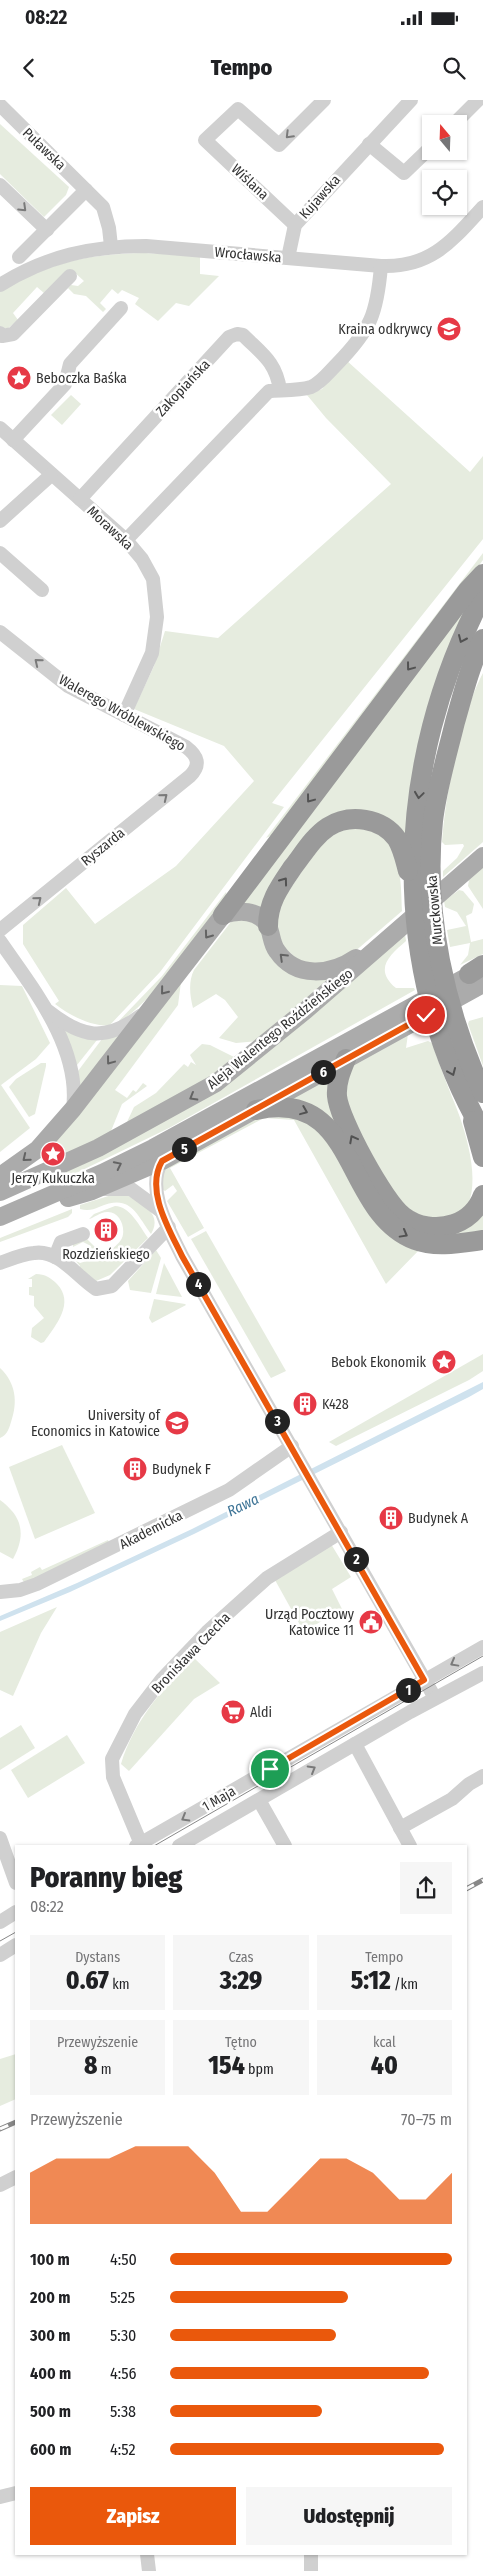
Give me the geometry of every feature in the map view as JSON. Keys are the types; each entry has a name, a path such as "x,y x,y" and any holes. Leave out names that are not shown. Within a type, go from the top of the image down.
{"highway":[{"path":"223,914 463,597 483,574"},
{"path":"411,872 418,802 430,733 445,681 483,595"},
{"path":"455,723 463,689 483,640"},
{"path":"455,723 483,666"},
{"name":"Murckowska","path":"455,723 441,773 431,847 432,896 447,991 456,1025 483,1093"},
{"path":"268,926 270,904 280,886 318,835 337,822 361,819 384,827 394,836 403,851 411,872"},
{"name":"Murckowska","path":"411,872 421,967 429,1005 451,1069 483,1132"},
{"path":"346,1059 338,1084 341,1112 380,1186 397,1212 418,1224 442,1228 458,1223 470,1214 483,1196"},
{"path":"256,1110 271,1106 289,1107 309,1113 321,1121 335,1136 380,1214 406,1236 433,1244 483,1240"},
{"path":"470,1109 483,1156"}],"main road":[{"name":"Aleja Walentego Roździeńskiego","path":"0,1192 70,1162 174,1108 216,1083 394,934 483,856"},
{"path":"0,1176 38,1148 73,1109 223,914 247,911 268,926 273,944 283,958 292,966 314,972 343,966 394,934"},
{"path":"5,1215 92,1191 162,1161 346,1059 479,972"},
{"name":"Aleja Walentego Roździeńskiego","path":"5,1215 152,1148 479,972"}],"street":[{"name":"Wiślana","path":"295,225 205,140 238,109 279,145 324,100"},
{"name":"Kujawska","path":"288,258 295,225 411,100"},
{"path":"463,115 478,100"},
{"name":"Puławska","path":"3,106 103,207 109,228 111,246"},
{"path":"369,144 404,174 422,156"},
{"path":"0,186 47,230"},
{"path":"19,257 86,190"},
{"name":"Wrocławska","path":"0,285 28,269 61,256 111,246 146,246 381,266 410,264 436,253 483,207"},
{"path":"126,540 269,391 311,387 319,382 357,344 373,317 378,299 381,266"},
{"path":"0,333 2,336 13,334 70,276"},
{"path":"13,440 65,384 70,364 121,308"},
{"name":"Zakopiańska","path":"80,499 230,337 237,334 243,335 273,364 278,373 280,390"},
{"name":"Morawska","path":"0,428 50,475 126,540 142,559 153,580 158,617 152,653 124,715"},
{"path":"0,521 50,475"},
{"path":"0,553 42,590"},
{"name":"Walerego Wróblewskiego","path":"0,632 68,686 186,747 196,758"},
{"name":"Ryszarda","path":"0,930 190,776 196,770 196,758"},
{"path":"0,941 47,1010 71,1064 75,1085 73,1109"},
{"path":"47,1010 75,1029 99,1034 118,1030 151,1008"},
{"path":"162,1161 156,1177 161,1211 182,1256 435,1698"},
{"path":"92,1191 117,1188 131,1189 161,1211"},
{"path":"0,1262 35,1252 56,1257 82,1281 96,1290 102,1289 112,1286 169,1227"},
{"path":"56,1257 61,1242 83,1234"},
{"name":"Akademicka","path":"0,1592 28,1587 145,1533 239,1484 292,1446"},
{"name":"Bronisława Czecha","path":"139,1845 113,1777 112,1759 135,1714 162,1679 207,1632 267,1578 341,1532"},
{"name":"1 Maja","path":"139,1845 483,1647"},
{"name":"1 Maja","path":"181,1845 435,1698 483,1673"},
{"path":"355,1744 409,1845"},
{"path":"400,1828 452,1799 483,1776"},
{"path":"259,1800 284,1845"},
{"path":"0,1838 15,1880"},
{"path":"0,1922 15,1913"},
{"path":"0,1955 15,1946"},
{"path":"0,2185 15,2178"},
{"path":"0,2497 15,2493"},
{"path":"147,2555 149,2571"},
{"path":"311,2555 312,2571"}],"shaded area":[{"path":"0,124 69,187 66,195 44,217 0,174"},
{"path":"145,253 200,256 200,274 219,276 189,306 176,303 158,321 135,304 139,298 122,290 118,294 112,289 100,303 106,309 103,312 86,296 74,294 68,288 71,285 78,286 84,281 73,271 44,293 37,287 13,313 18,320 7,329 0,326 0,292 18,282 53,267 87,258"},
{"path":"346,360 470,472 483,456 483,539 272,803 284,807 160,972 109,1026 94,1024 80,1019 55,1004 59,1001 23,944 23,925 66,888 95,924 176,866 254,781 224,746 134,709 154,666 165,631 218,638 391,484 326,418 307,395 322,389"},
{"path":"71,395 81,404 62,425 51,415"},
{"path":"483,553 483,560 275,834 266,838"},
{"path":"467,602 408,837 343,814 262,910 243,904"},
{"path":"483,673 483,842 443,877 443,871 457,858 464,846 463,844 445,845 442,842 444,823 455,755 468,710"},
{"path":"343,828 367,828 381,834 388,842 398,863 402,911 346,959 313,965 297,959 285,948 278,934 276,910 319,846"},
{"path":"483,867 483,909 468,886 469,880"},
{"path":"459,890 463,891 474,904 472,913 466,916 471,942 483,939 483,954 460,965 468,955 470,943 450,947 447,930 466,926 457,912 445,907 444,901"},
{"path":"226,892 228,898 160,985 145,1001 113,1027 162,976"},
{"path":"234,918 257,923 265,939 330,978 258,1041 236,1043 219,1038 238,1017 225,1000 216,994 193,1008 190,994 190,984 194,970"},
{"path":"405,934 406,941 386,963 386,975 396,988 414,988 415,990 169,1128 68,1177 65,1171 137,1135"},
{"path":"181,982 178,1005 115,1090 127,1098 133,1090 136,1092 143,1083 147,1086 122,1104 111,1131 103,1137 58,1157 53,1144"},
{"path":"0,985 22,986 50,1043 36,1059 1,1085 30,1128 0,1152"},
{"path":"483,1017 483,1066 468,1024 469,1021"},
{"path":"58,1026 97,1040 77,1065"},
{"path":"408,1034 406,1048 428,1041 432,1043 457,1109 470,1155 472,1186 470,1199 465,1210 432,1221 400,1205 354,1127 343,1091 351,1066"},
{"path":"120,1035 80,1086 78,1071 102,1039"},
{"path":"202,1044 210,1045 236,1058 205,1081 127,1122 134,1107 156,1093 184,1064 188,1067 191,1062 196,1065 190,1055"},
{"path":"41,1063 46,1063 46,1066 35,1114 29,1117 9,1087 16,1079"},
{"path":"335,1071 333,1099 336,1116 373,1186 390,1210 412,1228 425,1232 441,1233 454,1231 465,1226 483,1209 483,1234 433,1238 404,1228 384,1208 333,1124 311,1108 283,1101"},
{"path":"305,1116 421,1248 386,1284 294,1120 264,1118"},
{"path":"264,1118 170,1168 204,1228 188,1237 167,1201 177,1191 173,1185 165,1191 162,1189 161,1171 245,1119"},
{"path":"121,1192 141,1203 152,1213 154,1226 151,1234 136,1212 125,1204 109,1204 92,1209 80,1209 80,1205"},
{"path":"115,1206 125,1209 130,1213 148,1238 110,1275 96,1281 79,1268 80,1266 75,1260 80,1263 90,1260 93,1255 91,1246 83,1242 73,1247 73,1244 86,1238 100,1252 108,1252 116,1246 123,1234 119,1217 112,1212 107,1212 89,1219 94,1214"},
{"path":"72,1209 72,1213 68,1217 0,1242 0,1238"},
{"path":"206,1231 286,1371 271,1378 191,1239"},
{"path":"156,1250 161,1258 151,1293 130,1290 128,1281"},
{"path":"164,1263 182,1297 156,1294"},
{"path":"36,1274 50,1278 55,1282 62,1291 64,1299 62,1314 44,1342 41,1343 31,1337 32,1328 44,1318 34,1306 34,1296 29,1295 32,1279 28,1279"},
{"path":"154,1299 186,1305 152,1323 149,1318"},
{"path":"483,1354 483,1371 469,1380 336,1446 329,1442"},
{"path":"0,1368 12,1386 15,1400 9,1427 0,1438"},
{"path":"62,1445 95,1513 35,1539 9,1467"},
{"path":"0,1500 14,1513 20,1527 20,1542 13,1559 0,1552"},
{"path":"108,1540 110,1545 25,1584 22,1579 32,1575 31,1572 40,1567 42,1570"},
{"path":"331,1544 351,1577 332,1589 342,1609 305,1629 300,1625 275,1580"},
{"path":"57,1607 41,1633 13,1696 0,1690 0,1632"},
{"path":"193,1657 220,1683 194,1699 129,1771 121,1764 142,1719 160,1693"},
{"path":"21,1725 35,1748 0,1770 0,1738"},
{"path":"67,1735 85,1763 28,1798 11,1770"},
{"path":"15,2054 15,2099 0,2106 0,2059"}],"water":[{"name":"Rawa","path":"483,1382 483,1389 469,1397 194,1534 70,1592 0,1621 0,1616 77,1583 192,1529"}],"tram line":[{"path":"156,1845 483,1656"},
{"path":"0,1941 15,1933"}],"railway":[{"path":"467,1888 483,1880"},
{"path":"0,2129 15,2122"}],"place":[{"name":"Kraina odkrywcy","path":"449,329"},
{"name":"Beboczka Baśka","path":"19,378"},
{"name":"Jerzy Kukuczka","path":"53,1154"},
{"name":"Rozdzieńskiego","path":"106,1230"},
{"name":"Bebok Ekonomik","path":"444,1362"},
{"name":"K428","path":"305,1404"},
{"name":"University of Economics in Katowice","path":"177,1423"},
{"name":"Budynek F","path":"135,1469"},
{"name":"Budynek A","path":"391,1518"},
{"name":"Urząd Pocztowy Katowice 11","path":"371,1622"},
{"name":"Aldi","path":"233,1712"}],"route":[{"path":"270,1769 424,1680 182,1256 161,1211 157,1188 157,1169 162,1161 426,1015"}]}
